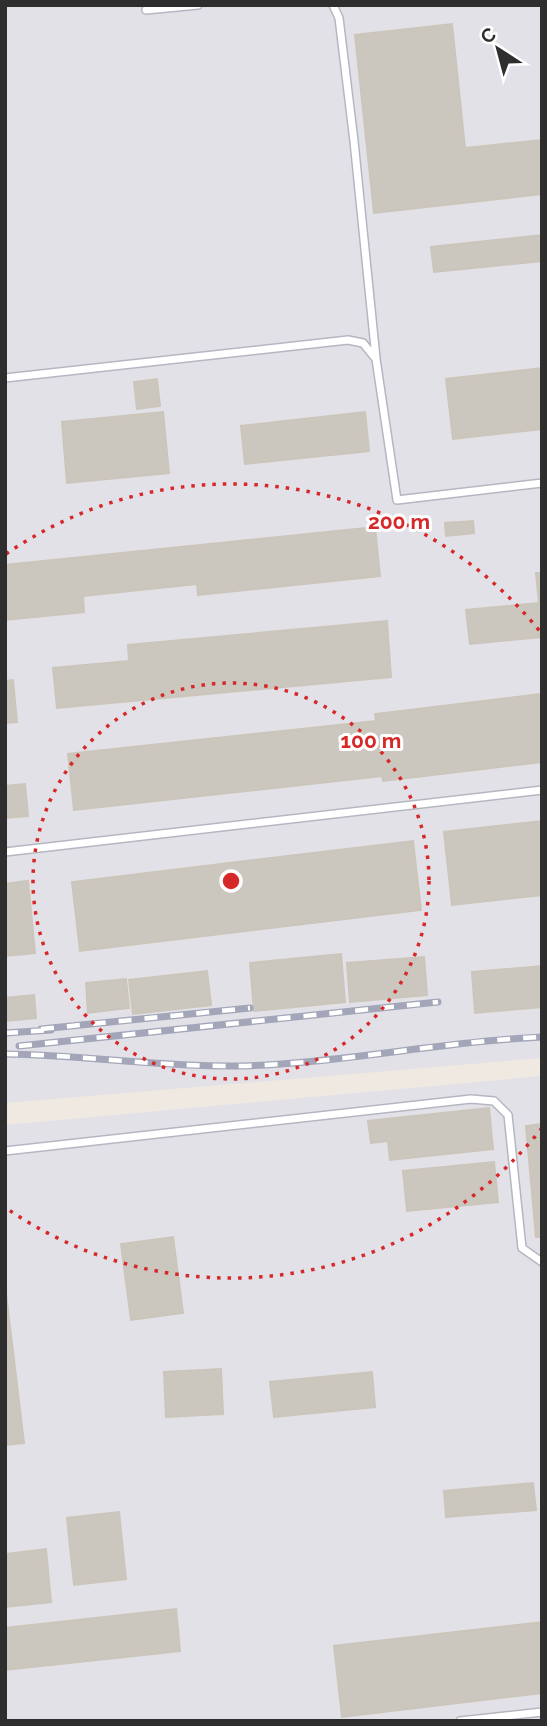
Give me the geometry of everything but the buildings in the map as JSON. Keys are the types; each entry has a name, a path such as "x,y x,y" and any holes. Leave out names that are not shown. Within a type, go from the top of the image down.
{"lane":[{"path":"146,10 198,5"},
{"path":"333,5 339,18 376,359 397,500 542,483"},
{"path":"5,378 348,340 363,343 376,359"},
{"path":"5,852 542,790"},
{"path":"5,1150 471,1099 494,1101 508,1115 522,1248 542,1262"},
{"path":"460,1721 542,1712"}],"shaded area":[{"path":"5,5 542,5 542,1058 5,1103"},
{"path":"542,1076 542,1721 5,1721 5,1125"}],"railway":[{"path":"19,1046 438,1002"},
{"path":"41,1029 250,1008"},
{"path":"5,1033 51,1030"},
{"path":"5,1054 201,1066 266,1065 542,1037"}]}
